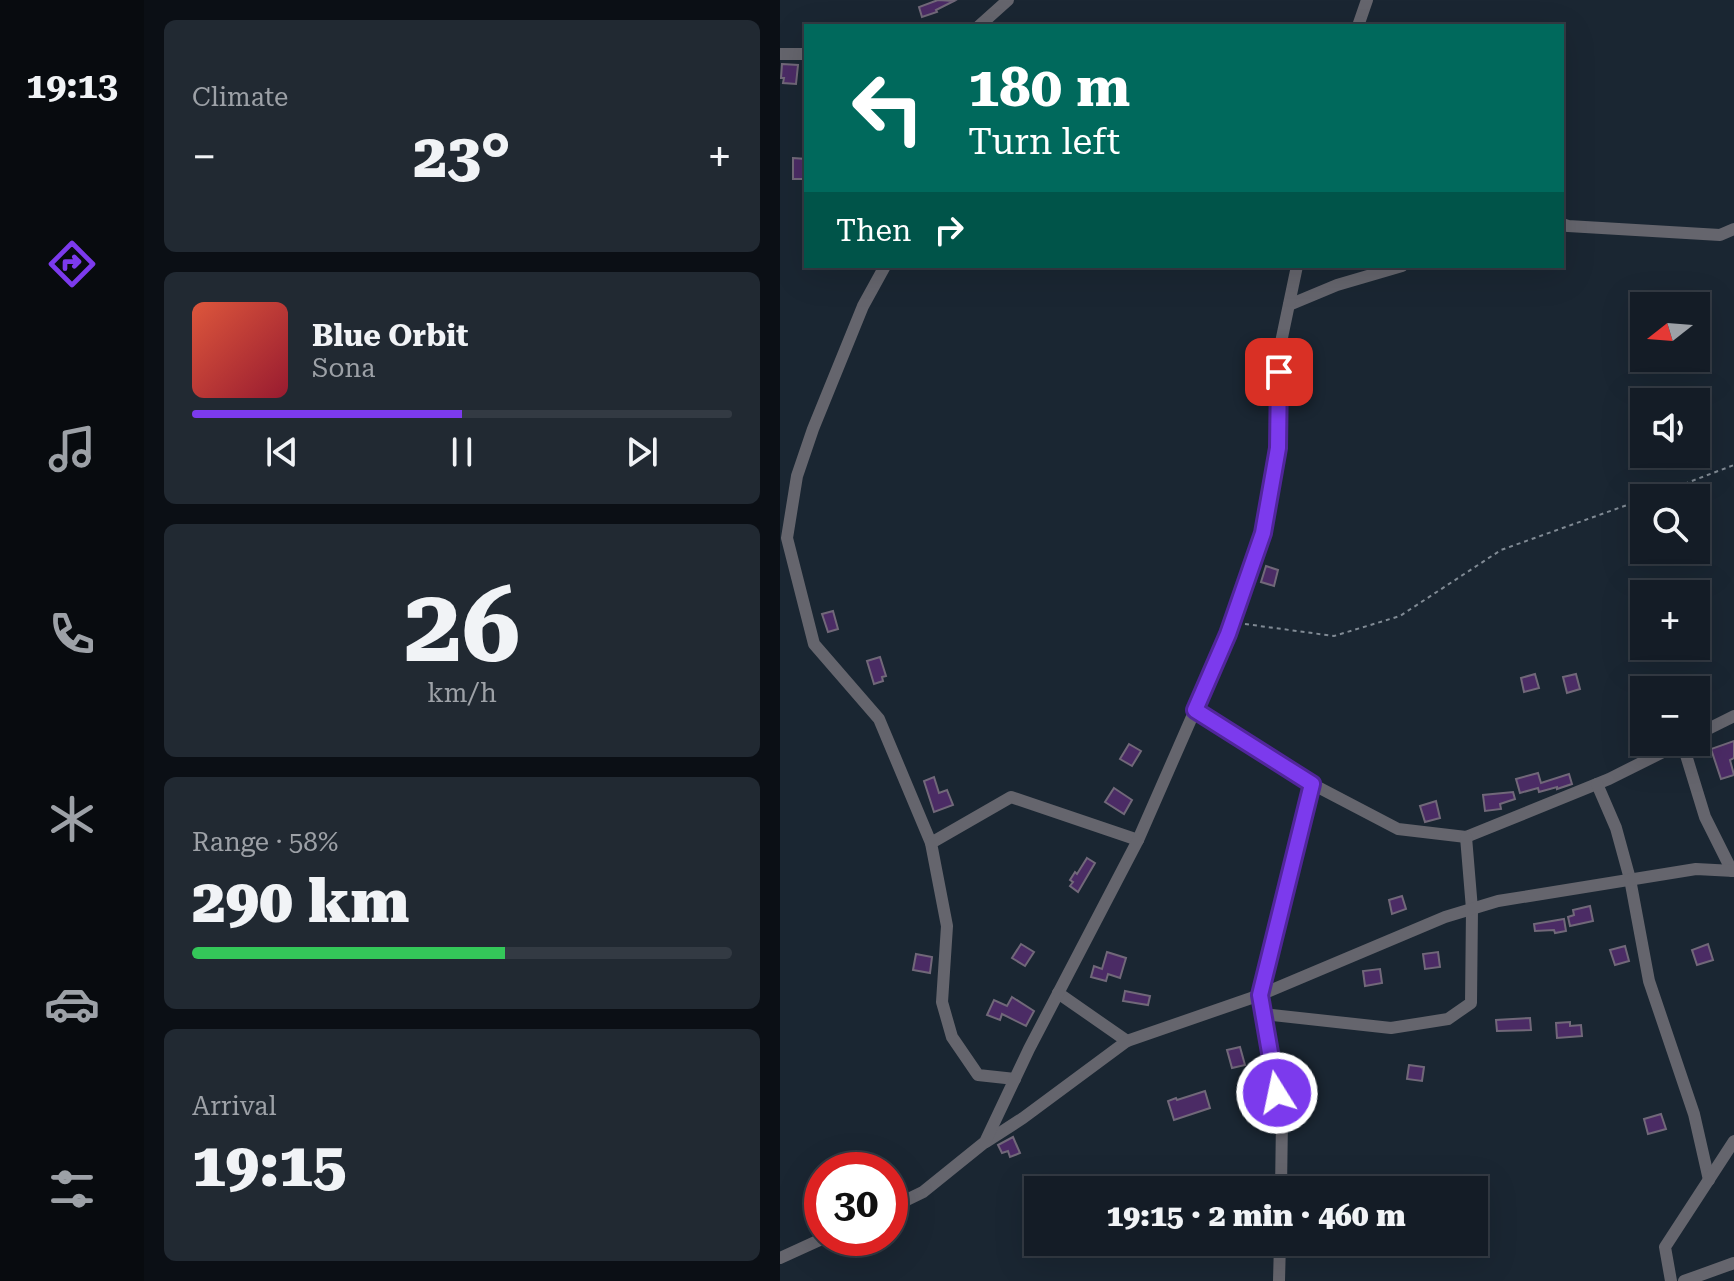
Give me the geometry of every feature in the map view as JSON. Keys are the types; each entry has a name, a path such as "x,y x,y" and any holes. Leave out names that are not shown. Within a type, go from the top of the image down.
{"street":[{"path":"981,24 1008,0"},
{"path":"1359,24 1367,0"},
{"path":"780,54 804,54"},
{"path":"1564,225 1720,235 1734,229"},
{"path":"884,268 863,306 813,429 797,476 787,538 814,644 879,719 931,843 947,926 942,1002 952,1037 978,1075 1015,1079"},
{"path":"985,1142 1138,840 1232,622 1263,533 1278,448 1280,347 1297,268"},
{"path":"1289,305 1337,285 1395,268"},
{"path":"1195,710 1312,784 1398,829 1466,837 1597,784 1654,756"},
{"path":"1710,728 1734,716"},
{"path":"1687,756 1705,817 1733,871"},
{"path":"1281,1176 1282,1119 1260,995 1312,784"},
{"path":"1597,784 1616,828 1630,879 1649,981 1694,1114 1709,1180"},
{"path":"931,843 1011,797 1138,840"},
{"path":"1264,1014 1391,1028 1448,1019 1471,1003 1472,909 1466,837"},
{"path":"908,1199 923,1192 985,1142 1023,1118 1127,1041 1260,995 1445,917 1498,901 1696,869 1733,871"},
{"path":"1058,993 1127,1041"},
{"path":"1671,1281 1665,1247 1734,1141"},
{"path":"780,1258 804,1247"},
{"path":"1279,1281 1280,1256"},
{"path":"1684,1281 1734,1263"}],"path":[{"path":"1683,484 1734,465"},
{"path":"1232,622 1334,636 1400,616 1501,550 1630,504"}],"building":[{"path":"938,0 954,1 922,17 919,7"},
{"path":"782,64 798,65 796,84 783,83"},
{"path":"793,158 804,159 804,179 793,179"},
{"path":"1266,566 1278,570 1274,586 1261,582"},
{"path":"833,611 838,629 828,632 822,614"},
{"path":"880,657 886,676 882,677 883,681 874,684 867,661"},
{"path":"1535,674 1539,688 1524,692 1521,678"},
{"path":"1576,674 1580,689 1567,693 1563,677"},
{"path":"1734,741 1734,758 1730,760 1734,775 1721,779 1711,749"},
{"path":"1129,744 1141,751 1132,766 1120,759"},
{"path":"1538,773 1541,783 1569,774 1572,784 1520,793 1516,779"},
{"path":"934,777 939,793 947,790 953,805 934,812 924,781"},
{"path":"1114,788 1132,800 1124,814 1105,802"},
{"path":"1513,792 1515,799 1500,804 1501,809 1485,811 1483,795"},
{"path":"1436,801 1440,818 1425,822 1420,806"},
{"path":"1087,858 1095,863 1078,892 1070,886 1073,882 1070,880"},
{"path":"1402,896 1406,909 1392,914 1389,900"},
{"path":"1590,906 1593,921 1570,926 1568,917 1574,915 1573,910"},
{"path":"1564,919 1566,931 1535,931 1534,924"},
{"path":"1021,944 1034,952 1025,966 1012,958"},
{"path":"1708,944 1713,960 1697,965 1692,950"},
{"path":"1625,946 1629,961 1615,965 1610,950"},
{"path":"1107,952 1126,958 1120,978 1108,974 1106,981 1091,977 1094,966 1102,969"},
{"path":"1438,952 1440,967 1425,969 1423,954"},
{"path":"916,954 932,957 930,973 913,970"},
{"path":"1380,969 1382,983 1365,986 1363,971"},
{"path":"1125,991 1150,996 1148,1005 1123,1001"},
{"path":"1012,997 1034,1011 1026,1026 1002,1014 1000,1020 987,1015 994,1000 1007,1006"},
{"path":"1530,1018 1531,1030 1497,1031 1496,1020"},
{"path":"1570,1022 1570,1026 1581,1025 1582,1036 1557,1038 1556,1023"},
{"path":"1240,1047 1245,1065 1232,1068 1227,1050"},
{"path":"1409,1065 1424,1067 1422,1081 1407,1079"},
{"path":"1205,1091 1210,1108 1174,1120 1168,1101"},
{"path":"1661,1114 1666,1129 1648,1134 1644,1119"},
{"path":"1013,1137 1020,1153 1010,1157 1008,1151 1002,1153 998,1145"}],"route":[{"path":"1277,1093 1260,995 1312,784 1195,710 1228,634 1263,533 1278,448 1279,372"}]}
